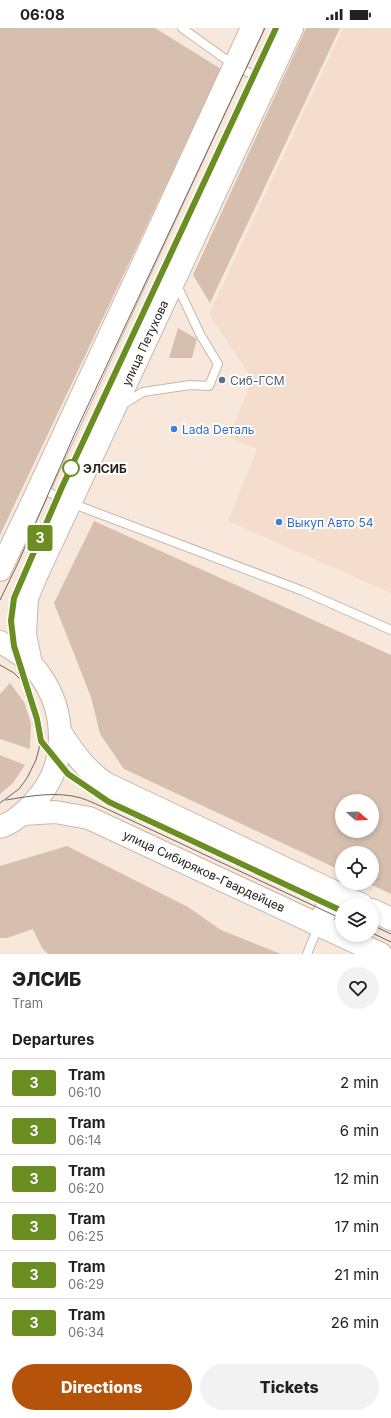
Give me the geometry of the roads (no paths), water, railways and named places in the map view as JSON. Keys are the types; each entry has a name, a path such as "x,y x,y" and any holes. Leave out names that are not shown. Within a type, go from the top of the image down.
{"main road":[{"path":"0,570 252,28"},
{"name":"улица Петухова","path":"31,664 24,634 27,598 292,28"},
{"path":"0,642 16,651 31,664 45,683 56,706 61,733 58,758 50,780 41,795 22,814 0,827"},
{"path":"61,733 78,759 94,775 106,783 347,898"},
{"name":"улица Сибиряков-Гвардейцев","path":"22,814 55,812 89,818 381,954"},
{"path":"319,925 334,892"},
{"path":"379,913 391,919"}],"lane":[{"path":"182,28 234,66 267,82"},
{"path":"114,410 143,392 190,385 209,386 218,364 200,334 174,281"},
{"path":"39,488 71,502 303,591 391,630"},
{"path":"307,954 319,925"}],"tram line":[{"path":"0,600 18,563 75,433 265,28"},
{"path":"0,803 19,789 27,778 36,760 41,741 37,719 14,645 11,621 14,598 71,468 276,28"},
{"name":"3","path":"276,28 62,487 14,598 11,621 14,646 37,719 41,741 68,774 109,802 335,908"},
{"path":"0,665 14,673 25,684"},
{"path":"41,741 68,774 109,802 335,908"},
{"path":"6,800 53,795 72,796 84,799 335,916"},
{"path":"379,928 391,934"},
{"path":"379,936 391,942"}],"place":[{"name":"Сиб-ГСМ","path":"222,380"},
{"name":"Lada Dеталь","path":"174,429"},
{"name":"ЭЛСИБ","path":"71,468"},
{"name":"Выкуп Авто 54","path":"279,522"}]}
